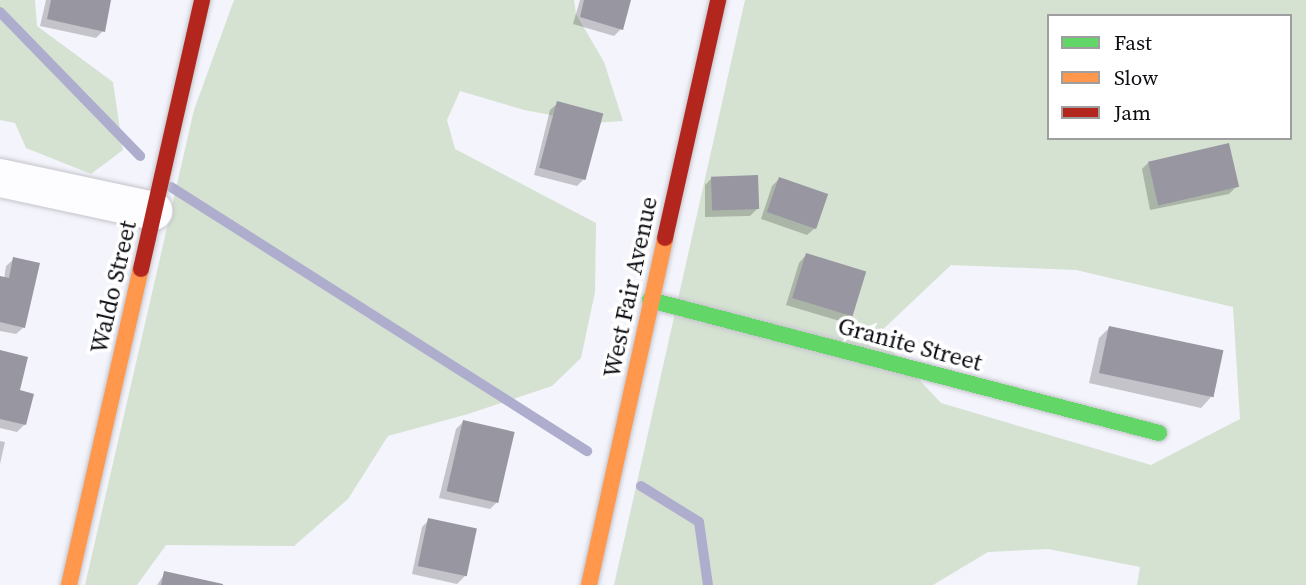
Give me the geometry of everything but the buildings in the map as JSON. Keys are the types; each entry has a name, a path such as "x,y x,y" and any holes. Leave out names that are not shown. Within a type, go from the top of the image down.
{"street":[{"name":"Waldo Street","path":"69,585 202,0"},
{"name":"West Fair Avenue","path":"589,585 718,0"},
{"path":"0,178 154,211"},
{"name":"Granite Street","path":"650,300 1159,433"}],"green space":[{"path":"0,0 35,0 37,26 113,82 123,150 91,174 26,148 15,123 0,120"},
{"path":"234,0 574,0 576,14 604,62 623,121 594,123 524,110 460,91 447,120 455,149 596,223 595,292 581,358 552,386 468,414 388,436 348,499 294,546 166,545 137,585 85,585 194,110"},
{"path":"745,0 1306,0 1306,585 1137,585 1140,567 1048,549 988,552 933,585 614,585","holes":["951,265 1076,270 1233,307 1240,419 1151,465 941,403 877,335"]}],"waterway":[{"path":"0,12 140,156"},
{"path":"171,187 587,451"},
{"path":"641,486 699,522 708,585"}],"traffic: fast":[{"path":"650,300 1159,433"}],"traffic: slow":[{"path":"589,585 665,238"},
{"path":"69,585 141,269"}],"traffic: jam":[{"path":"141,269 202,0"},
{"path":"665,238 718,0"}]}
